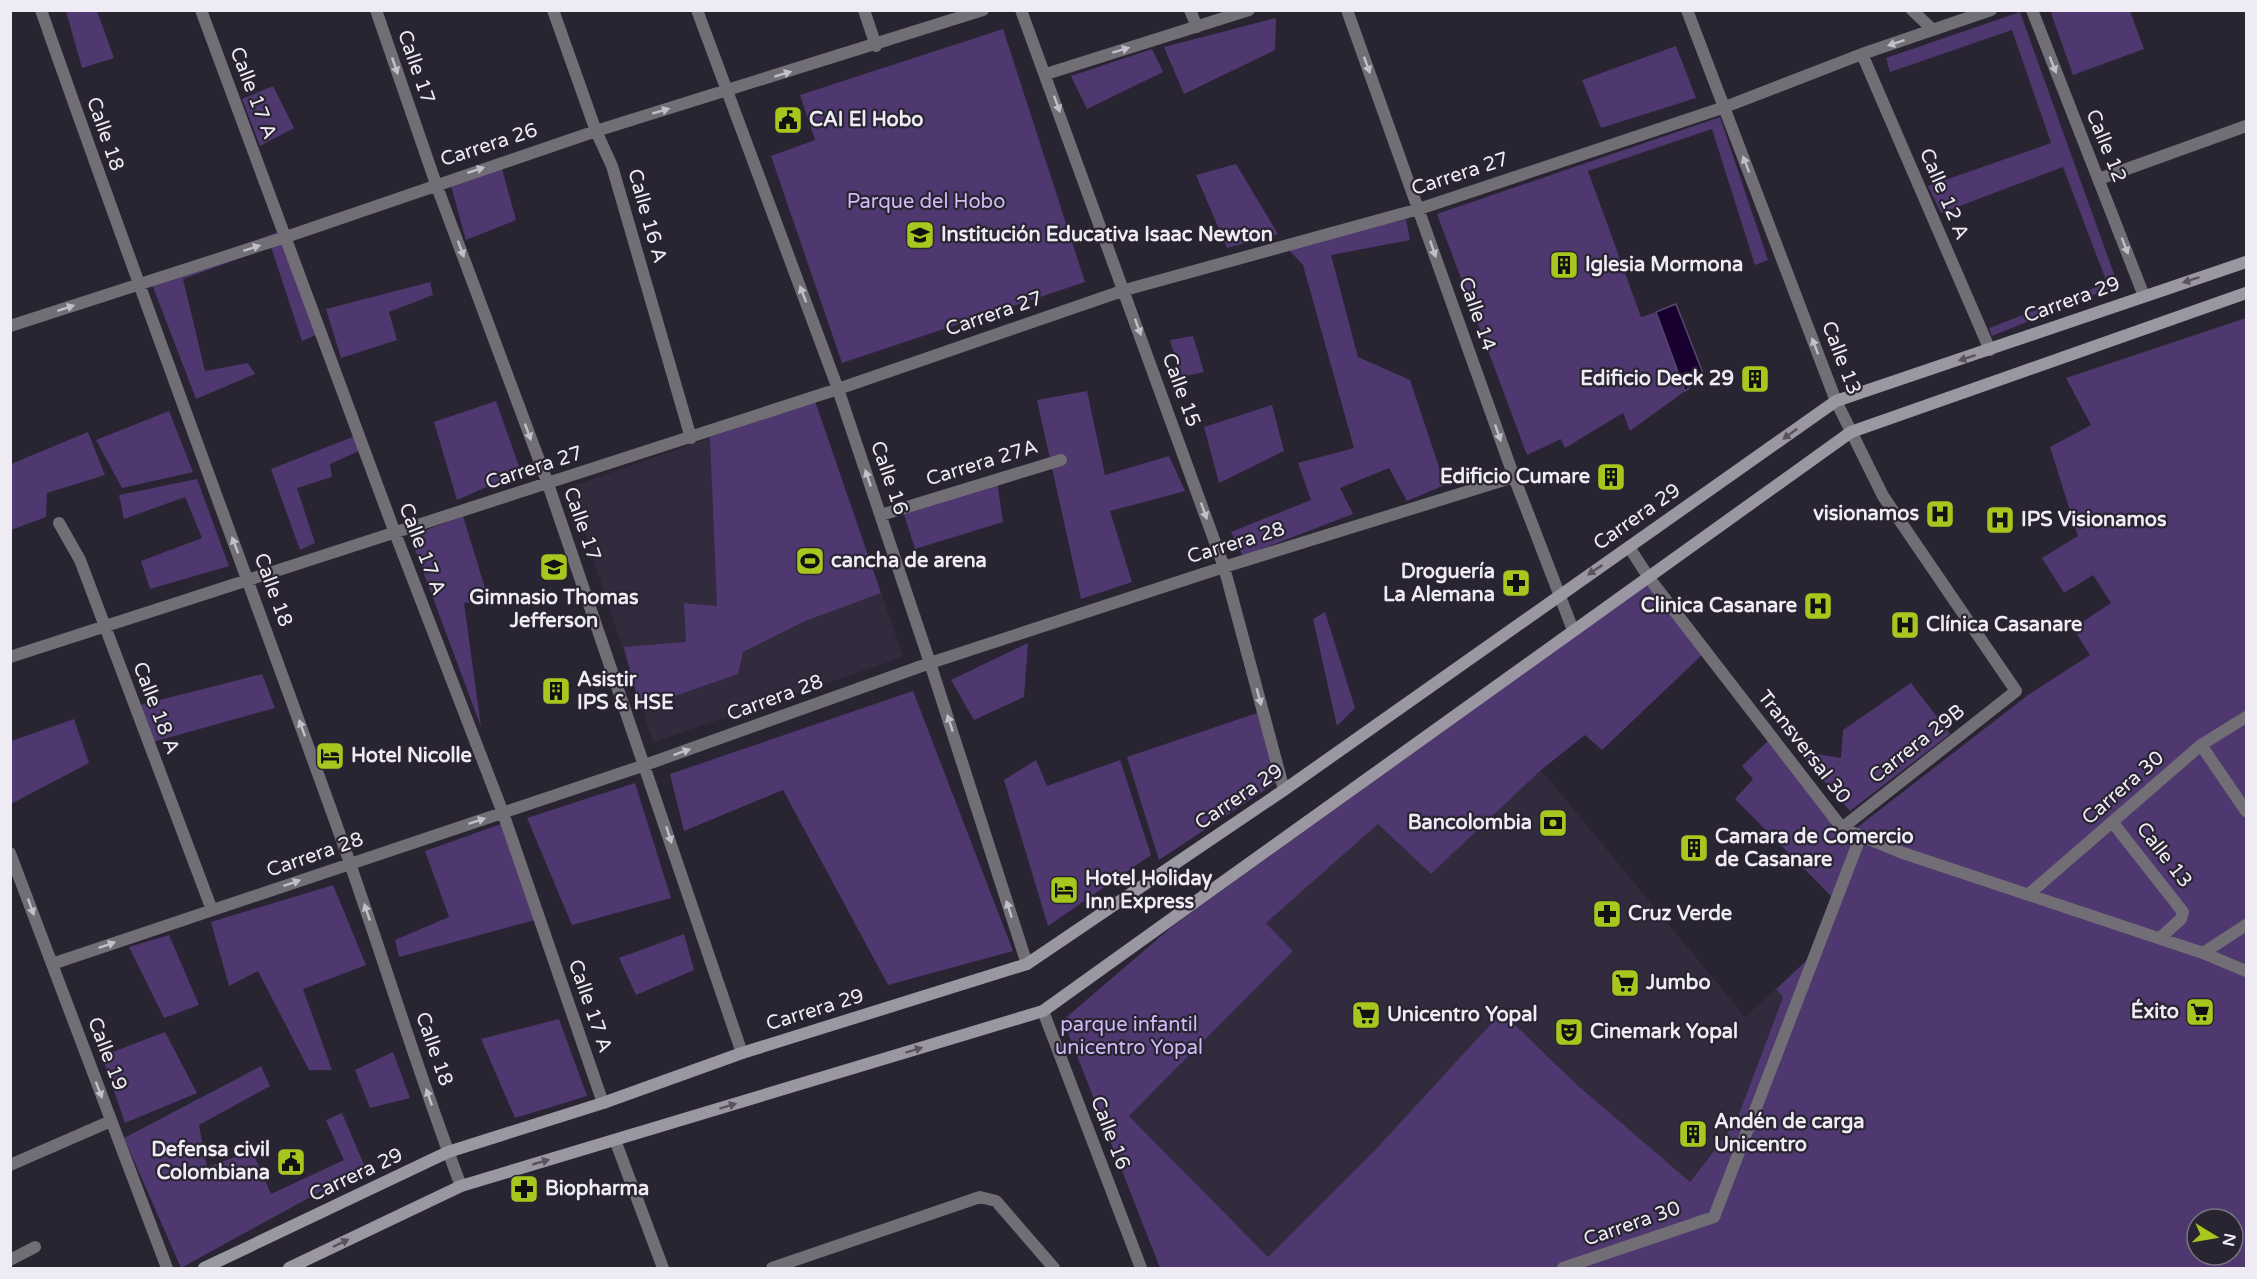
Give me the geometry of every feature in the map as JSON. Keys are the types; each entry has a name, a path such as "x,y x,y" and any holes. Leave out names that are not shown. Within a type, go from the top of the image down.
{"main road":[{"name":"Carrera 29","path":"204,1269 448,1152 603,1103 742,1053 1027,964 1284,790 1559,594 1836,401 2247,262"},
{"path":"289,1269 461,1186 1043,1011 1851,432 2247,293"}],"street":[{"name":"Calle 18","path":"41,10 137,284 249,580 351,863 461,1186"},
{"name":"Calle 17 A","path":"201,10 395,532 503,813 603,1103"},
{"name":"Calle 17","path":"376,10 436,184 548,484 742,1053"},
{"name":"Calle 16 A","path":"553,10 596,130 612,166 691,438"},
{"name":"Calle 16","path":"697,10 838,389 930,663 1027,964"},
{"path":"864,10 876,46"},
{"name":"Carrera 26","path":"10,326 286,237 596,130 876,46 983,10"},
{"name":"Calle 15","path":"1020,10 1046,74 1224,567 1284,790"},
{"path":"1190,10 1197,27"},
{"path":"1046,74 1249,10"},
{"name":"Calle 14","path":"1347,10 1514,477 1574,630"},
{"name":"Calle 13","path":"1687,10 1836,401 1884,496 2016,691"},
{"path":"1912,10 1933,30"},
{"name":"Carrera 27","path":"10,657 691,438 1125,290 1419,209 1725,107 1862,54 1991,10"},
{"name":"Calle 12","path":"2032,10 2144,296"},
{"name":"Calle 12 A","path":"1862,54 1990,350"},
{"path":"2099,179 2247,126"},
{"name":"Carrera 27A","path":"881,515 1061,460"},
{"name":"Carrera 28","path":"52,964 645,765 930,663 1224,567 1514,477"},
{"name":"Calle 18 A","path":"58,523 80,560 212,910"},
{"name":"Transversal 30","path":"1629,547 1649,578 1842,828 1860,838 2160,938 2247,971"},
{"name":"Carrera 29B","path":"1842,828 2016,691"},
{"name":"Carrera 30","path":"2029,894 2201,745 2247,717"},
{"path":"2201,745 2247,811"},
{"name":"Calle 13","path":"2113,823 2183,912 2181,919 2160,938"},
{"name":"Carrera 30","path":"1563,1269 1714,1217 1860,838"},
{"name":"Calle 19","path":"10,853 167,1269"},
{"path":"2203,953 2247,925"},
{"name":"Calle 16","path":"1043,1011 1141,1269"},
{"path":"10,1165 111,1121"},
{"path":"615,1140 663,1269"},
{"path":"772,1269 980,1197 996,1201 1054,1269"},
{"path":"10,1260 35,1247"}],"shaded area":[{"path":"1676,304 1704,376 1685,391 1656,312"},
{"path":"815,401 903,657 653,742 570,487"},
{"name":"Unicentro Yopal","path":"1541,770 1745,1017 1776,989 1783,996 1736,1122 1689,1182 1575,1083 1513,1022 1377,1148 1268,1257 1129,1116 1293,950 1266,923 1378,824 1431,874"}],"green space":[{"path":"2058,10 2130,11 2144,49 2073,75 2051,13"},
{"path":"66,11 97,11 114,58 82,68"},
{"path":"2020,12 2118,285 1992,336 1989,328 2107,283 2063,167 1941,213 1928,186 2051,143 2012,30 1890,72 1886,58"},
{"path":"1276,18 1275,50 1184,94 1164,47"},
{"name":"Parque del Hobo","path":"1003,29 1085,282 842,363 771,156 815,140 800,95"},
{"path":"1676,46 1696,98 1601,128 1582,80"},
{"path":"1152,49 1163,72 1087,109 1071,76"},
{"path":"273,86 294,128 260,146 242,99"},
{"path":"1720,117 1768,260 1755,265 1712,129 1588,171 1641,317 1656,312 1685,391 1630,431 1623,413 1565,448 1561,439 1527,455 1437,214"},
{"path":"1236,164 1278,234 1227,248 1196,175"},
{"path":"501,165 516,220 466,240 450,182"},
{"path":"1406,219 1410,240 1331,255 1358,357 1410,380 1445,485 1407,501 1389,468 1340,488 1353,514 1243,556 1231,532 1311,500 1298,463 1354,448 1303,265 1287,248"},
{"path":"278,232 318,334 302,341 271,247 183,279 205,371 248,363 255,374 196,399 150,279"},
{"path":"430,282 433,295 389,312 397,340 341,358 326,309"},
{"name":"parque infantil unicentro Yopal","path":"2246,318 2246,1268 1160,1268 1063,1020 1174,925 1648,584 1702,655 1602,750 1585,735 1541,770 1431,874 1378,824 1266,923 1293,951 1129,1116 1268,1257 1377,1148 1502,1012 1575,1083 1690,1182 1736,1122 1783,997 1776,989 1807,960 1832,897 1735,799 1753,779 1742,766 1768,741 1838,832 1855,841 1850,833 2028,695 2090,655 2073,628 2111,603 2093,575 2064,593 2042,558 2078,536 2050,447 2091,425 2066,378"},
{"path":"1193,336 1204,372 1181,377 1170,340"},
{"path":"1087,391 1105,475 1169,456 1185,491 1110,511 1132,582 1081,599 1037,400"},
{"path":"496,401 521,472 457,500 434,422"},
{"path":"815,401 881,593 805,621 743,652 738,674 640,708 624,647 686,642 684,603 717,606 710,437"},
{"path":"1272,405 1284,451 1219,483 1204,427"},
{"path":"169,411 193,472 122,488 96,440"},
{"path":"88,432 105,475 47,493 46,517 11,530 11,464"},
{"path":"355,436 359,451 330,464 332,477 297,488 315,543 300,550 271,469"},
{"path":"197,479 229,566 150,589 141,561 202,538 185,497 124,519 119,495"},
{"path":"997,481 1003,522 915,549 903,511"},
{"path":"463,516 489,601 464,603 481,727 410,536"},
{"path":"1325,612 1355,708 1337,726 1313,619"},
{"path":"1028,643 1024,697 974,720 951,680"},
{"path":"262,674 275,708 153,742 136,706"},
{"path":"1911,683 1950,734 1850,811 1798,751 1841,758 1843,730"},
{"path":"913,691 1013,951 888,985 783,790 684,831 670,774"},
{"path":"1257,713 1277,782 1159,860 1127,757"},
{"path":"74,719 89,763 11,804 11,741"},
{"path":"1036,760 1047,786 1120,760 1151,855 1048,926 1004,780"},
{"path":"635,783 671,898 572,925 527,818"},
{"path":"504,823 535,920 399,957 395,940 449,917 425,851"},
{"path":"333,885 366,965 303,989 332,1070 309,1070 258,971 229,986 211,922"},
{"path":"684,934 694,970 636,995 619,958"},
{"path":"169,935 199,1005 164,1018 129,947"},
{"path":"559,1019 587,1096 515,1118 481,1039"},
{"path":"165,1032 197,1093 125,1123 102,1056"},
{"path":"393,1052 410,1098 370,1108 355,1070"},
{"path":"261,1066 270,1086 199,1125 207,1167 252,1151 271,1194 344,1160 326,1120 342,1113 365,1167 181,1268 124,1138"}],"place":[{"name":"CAI El Hobo","path":"788,120"},
{"name":"Institución Educativa Isaac Newton","path":"920,235"},
{"name":"Iglesia Mormona","path":"1564,265"},
{"name":"Edificio Deck 29","path":"1755,379"},
{"name":"Edificio Cumare","path":"1611,477"},
{"name":"visionamos","path":"1940,514"},
{"name":"IPS Visionamos","path":"2000,520"},
{"name":"cancha de arena","path":"810,561"},
{"name":"Gimnasio Thomas Jefferson","path":"554,567"},
{"name":"Droguería La Alemana","path":"1516,583"},
{"name":"Clinica Casanare","path":"1818,606"},
{"name":"Clínica Casanare","path":"1905,625"},
{"name":"Asistir IPS & HSE","path":"556,691"},
{"name":"Hotel Nicolle","path":"330,756"},
{"name":"Bancolombia","path":"1553,823"},
{"name":"Camara de Comercio de Casanare","path":"1694,848"},
{"name":"Hotel Holiday Inn Express","path":"1064,890"},
{"name":"Cruz Verde","path":"1607,914"},
{"name":"Jumbo","path":"1625,983"},
{"name":"Éxito","path":"2200,1012"},
{"name":"Unicentro Yopal","path":"1366,1015"},
{"name":"Cinemark Yopal","path":"1569,1032"},
{"name":"Andén de carga Unicentro","path":"1693,1134"},
{"name":"Defensa civil Colombiana","path":"291,1162"},
{"name":"Biopharma","path":"524,1189"}]}
